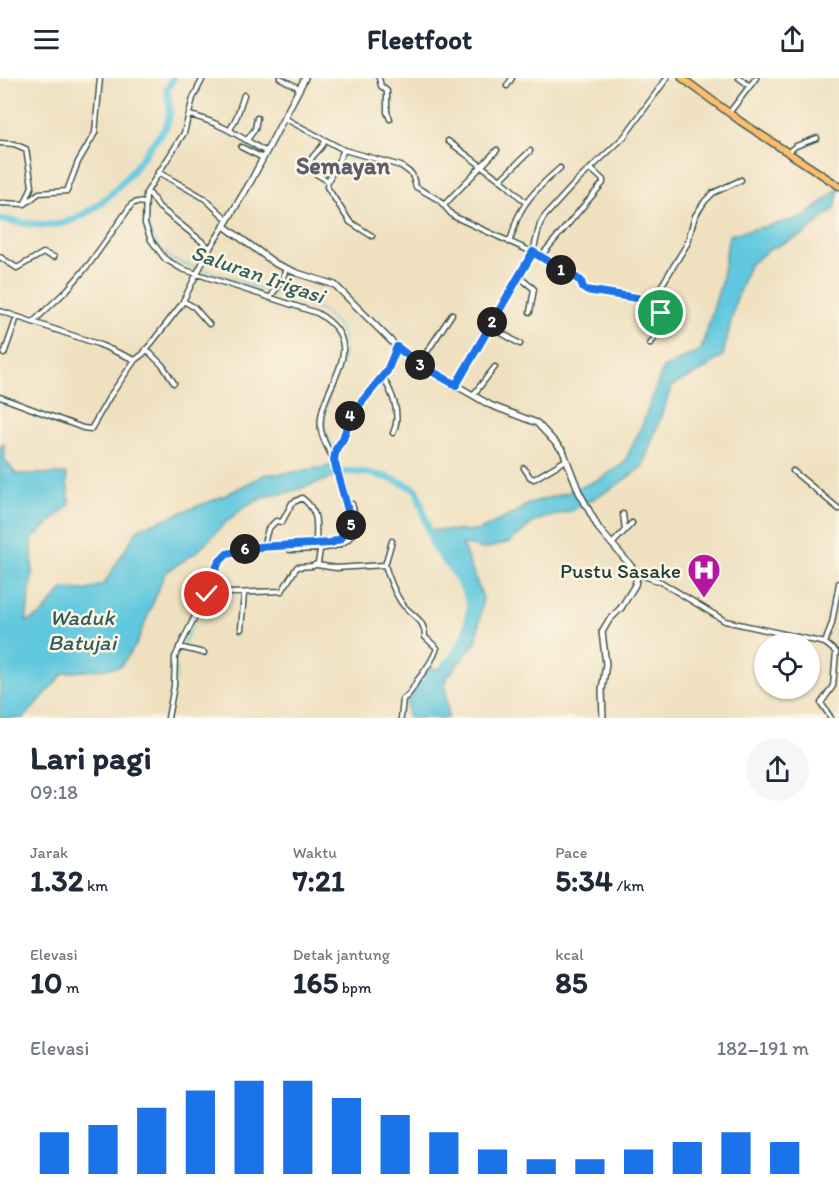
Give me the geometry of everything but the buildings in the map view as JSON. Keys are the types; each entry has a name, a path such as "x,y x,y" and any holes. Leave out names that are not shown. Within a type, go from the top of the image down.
{"main road":[{"path":"682,78 729,113 839,186"}],"street":[{"path":"0,203 25,204 39,194 67,191 78,162 95,133 100,78"},
{"path":"203,78 193,98 191,115 184,133 148,194 145,203 147,230 157,250 171,263 320,315 328,321 341,338 343,358 323,410 321,425 326,445 335,457 352,513"},
{"path":"280,78 299,88"},
{"path":"0,397 91,429 135,360 183,301 210,248 263,158 304,78"},
{"path":"379,78 381,86 387,91 387,112 390,119"},
{"path":"507,86 512,78"},
{"path":"456,385 533,252 544,217 575,183 624,137 667,78"},
{"path":"739,78 750,86"},
{"path":"729,113 756,78"},
{"path":"230,130 244,95"},
{"path":"191,115 230,130 266,152"},
{"path":"247,140 255,130 257,118"},
{"path":"283,118 344,150 401,166 412,174 416,187 433,196 451,215 541,256 581,281 586,290 633,297 649,304 662,316 653,332 654,339 650,344"},
{"path":"788,153 795,146 817,138"},
{"path":"325,141 309,165 313,172 328,181"},
{"path":"448,141 501,180 526,203"},
{"path":"0,143 14,144 26,149 32,187 25,204"},
{"path":"241,147 263,158"},
{"path":"344,150 328,181 328,189 350,222 372,236"},
{"path":"444,205 497,150"},
{"path":"501,180 530,151"},
{"path":"510,242 516,222 526,203 535,191 560,168"},
{"path":"541,256 603,183 603,180 591,169"},
{"path":"160,173 204,198 228,220"},
{"path":"649,304 686,245 695,216 705,201 713,193 741,180"},
{"path":"148,194 159,207 210,248"},
{"path":"33,322 75,281 124,218 132,204 145,203"},
{"path":"224,226 286,269 334,285 397,347 419,364 490,405 537,423 555,441 567,459 579,492 599,529 638,574 661,582 725,621 825,643 837,649 833,686 821,704 831,718"},
{"path":"0,257 18,268 43,253 54,257"},
{"path":"270,298 286,269"},
{"path":"518,276 534,289 530,312"},
{"path":"183,301 194,307 209,324"},
{"path":"0,311 113,349 135,360"},
{"path":"419,364 452,314"},
{"path":"4,354 17,317"},
{"path":"490,326 520,344"},
{"path":"335,457 353,411 383,377 397,347"},
{"path":"146,349 163,366 174,383"},
{"path":"472,395 495,368"},
{"path":"383,377 396,411 397,419 393,433"},
{"path":"524,468 534,479 567,459"},
{"path":"793,471 839,509"},
{"path":"263,547 268,529 276,521 282,522 292,503 302,498 308,503 318,523 320,560 316,565"},
{"path":"290,550 336,542 351,526 351,504"},
{"path":"623,514 625,530"},
{"path":"612,544 632,523"},
{"path":"392,541 385,565 389,578 404,605 421,621 425,637 437,648 412,693 403,699 401,718"},
{"path":"168,718 174,686 174,659 181,648 213,572 224,556 250,548 320,546"},
{"path":"205,594 282,591 297,567 316,565 336,568 385,565"},
{"path":"603,718 602,690 606,664 602,632 609,620 621,608 635,585 638,574"},
{"path":"825,643 832,623 839,583"},
{"path":"241,629 244,594"},
{"path":"181,648 204,653"}],"water":[{"path":"839,188 835,208 804,234 770,249 749,265 736,300 723,355 703,370 672,386 642,467 611,489 573,510 535,521 510,542 484,549 462,544 483,598 476,642 445,680 448,718 408,718 407,702 424,667 438,669 451,659 465,636 470,605 452,571 434,548 428,530 478,531 530,503 566,493 600,479 624,463 643,423 663,368 701,350 721,283 729,235 805,217"},
{"name":"Waduk Batujai","path":"4,444 5,460 16,474 66,474 70,504 32,539 32,576 26,622 41,615 63,589 88,590 104,584 138,529 224,496 266,474 281,474 331,466 335,477 286,493 268,496 247,505 226,522 198,551 165,573 136,645 120,667 64,673 24,718 0,718 0,446"}],"waterway":[{"path":"0,219 32,224 64,223 91,210 103,201 125,180 165,128 169,112 167,90 173,78"},
{"name":"Saluran Irigasi","path":"186,133 190,118"},
{"name":"Saluran Irigasi","path":"147,216 155,241 173,260 308,304 326,314 339,327 343,335 342,365"},
{"name":"Saluran Irigasi","path":"332,389 324,421 335,452"},
{"name":"Saluran Irigasi","path":"337,456 353,521"},
{"path":"334,472 376,475 417,490 434,548 453,571 470,605 465,636 446,664"},
{"name":"Saluran Irigasi","path":"183,645 197,617"},
{"name":"Saluran Irigasi","path":"176,669 176,682"}],"place":[{"name":"Pustu Sasake","path":"704,599"}],"district":[{"name":"Semayan","path":"343,165"}],"route":[{"path":"207,594 204,594 213,572 227,554 258,547 331,543 338,541 348,531 351,521 334,460 336,449 343,439 353,411 387,371 397,347 419,364 456,385 533,252 581,281 586,290 637,298 661,313"}]}
